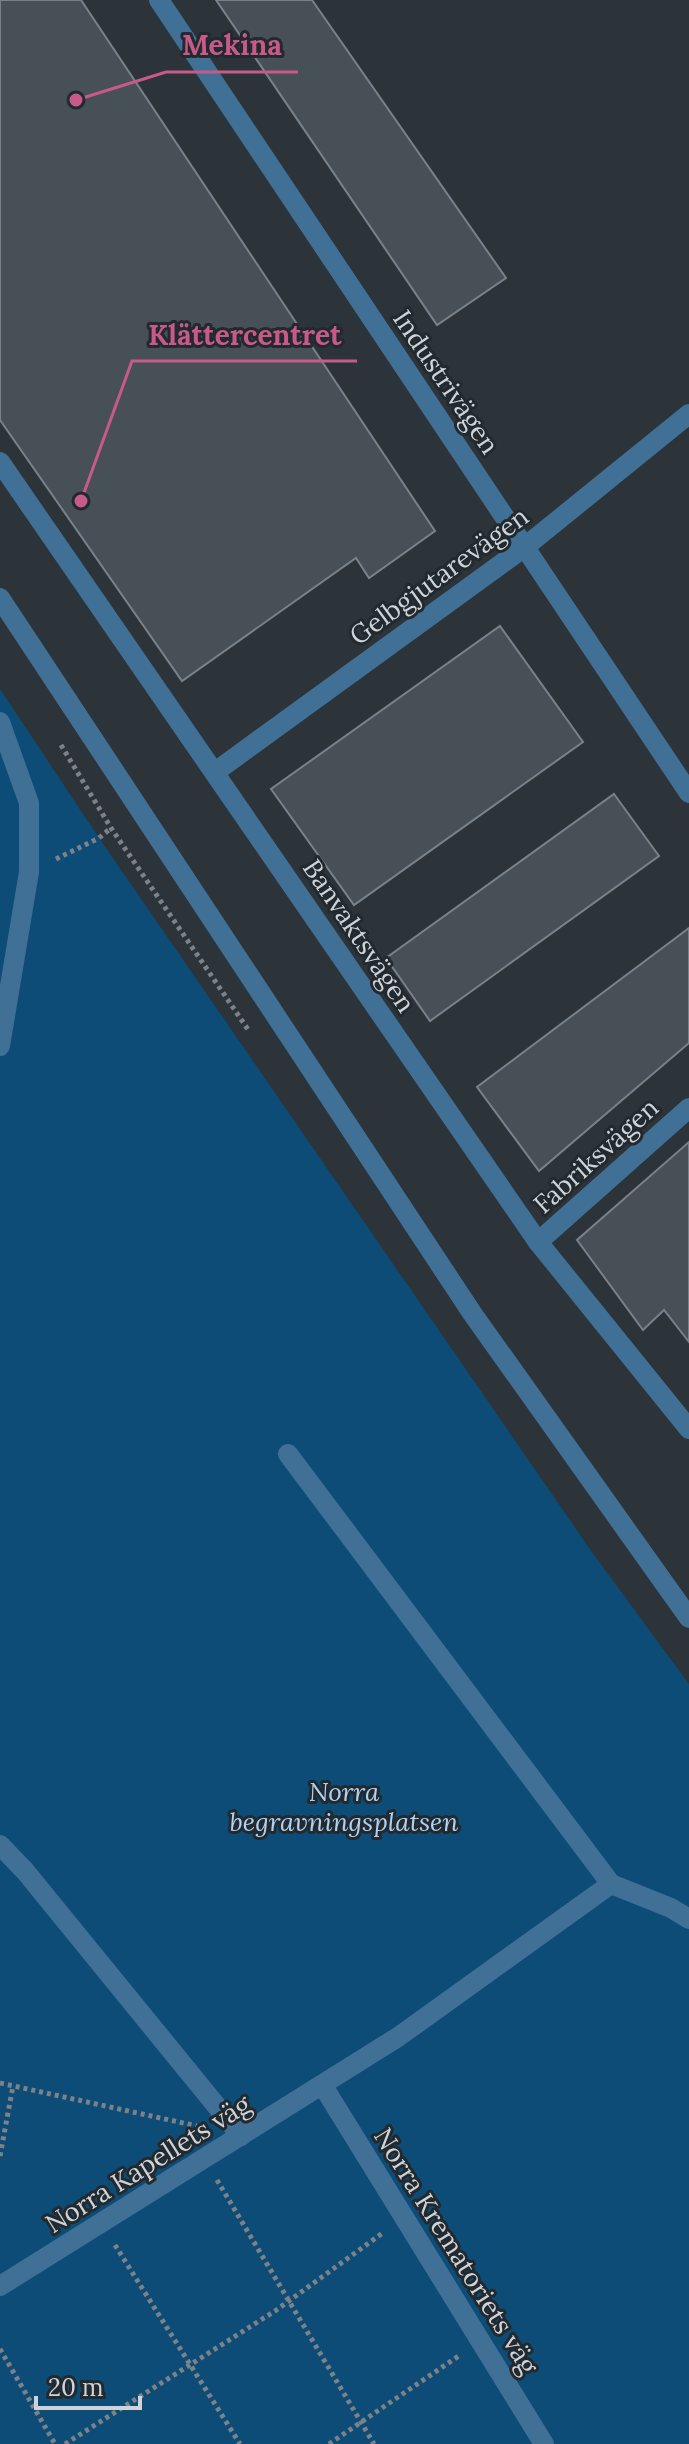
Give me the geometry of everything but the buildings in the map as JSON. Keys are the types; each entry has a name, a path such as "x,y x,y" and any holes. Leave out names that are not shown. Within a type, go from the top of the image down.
{"street":[{"name":"Industrivägen","path":"159,0 689,793"},
{"name":"Gelbgjutarevägen","path":"215,772 526,546 689,414"},
{"name":"Banvaktsvägen","path":"0,462 538,1242 689,1429"},
{"path":"0,598 472,1313 689,1618"},
{"path":"0,722 29,803 29,872 0,1046"},
{"name":"Fabriksvägen","path":"538,1242 689,1108"},
{"path":"288,1454 611,1884 671,1908 689,1919"},
{"path":"0,1845 25,1871 241,2136"},
{"name":"Norra Kapellets väg","path":"0,2286 398,2037 611,1884"},
{"name":"Norra Krematoriets väg","path":"323,2086 544,2444"}],"path":[{"path":"29,872 99,838 111,828"},
{"path":"0,2083 241,2136"},
{"path":"0,2156 13,2086"},
{"path":"205,2159 374,2444"},
{"path":"65,2444 190,2366 404,2217"},
{"path":"101,2223 240,2444"},
{"path":"329,2444 480,2340"},
{"path":"0,2349 55,2444"}],"green space":[{"name":"Norra begravningsplatsen","path":"0,689 99,838 594,1555 689,1684 689,2444 0,2444"}],"place":[{"name":"Mekina","path":"76,100"},
{"name":"Klättercentret","path":"81,501"}]}
